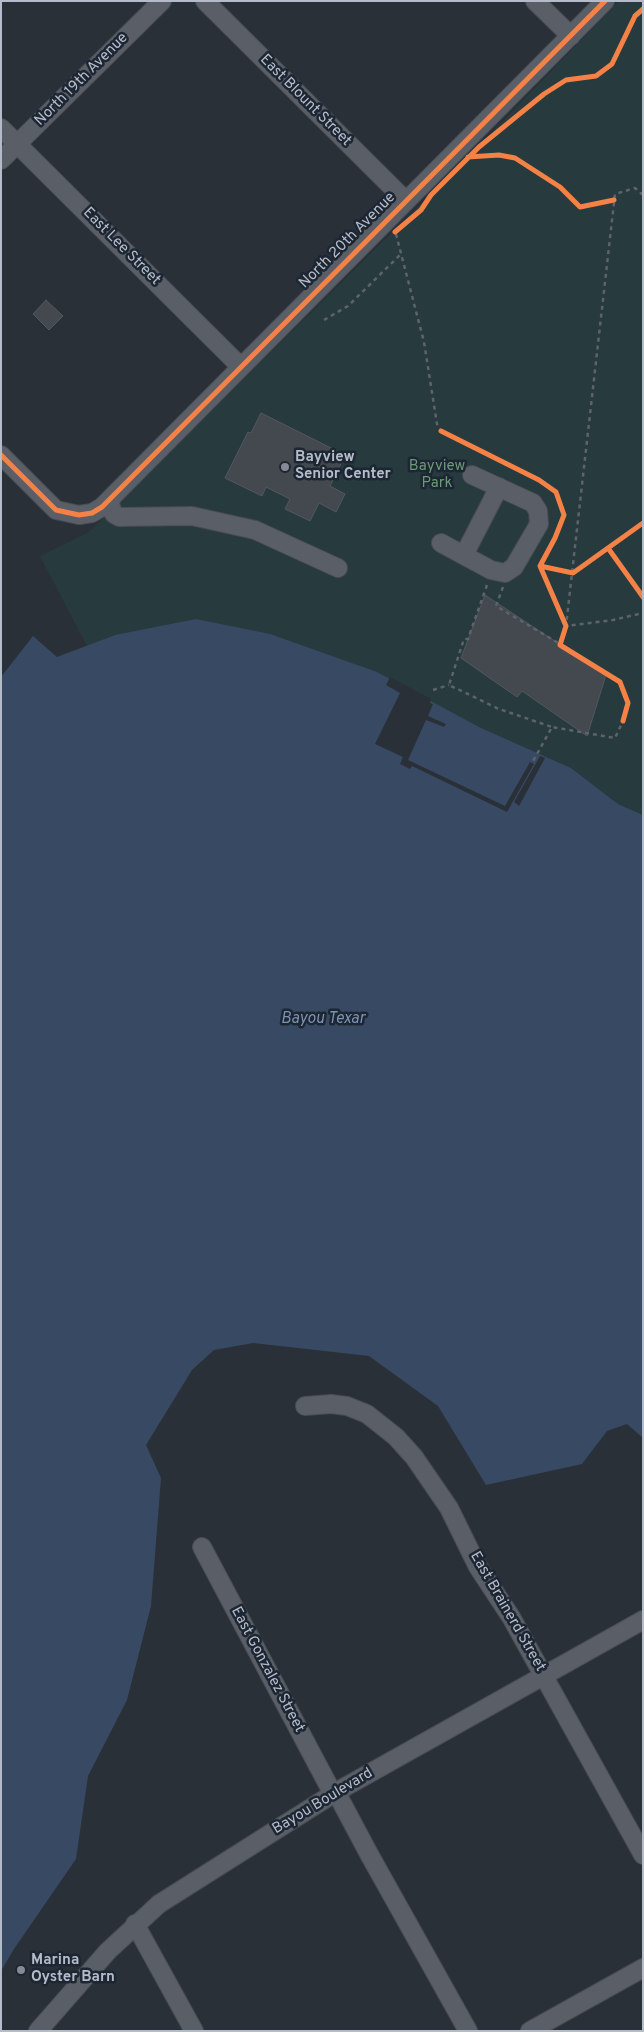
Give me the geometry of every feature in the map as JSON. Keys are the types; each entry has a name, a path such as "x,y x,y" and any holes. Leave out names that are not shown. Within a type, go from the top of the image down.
{"street":[{"name":"North 19th Avenue","path":"1,160 162,1"},
{"name":"East Blount Street","path":"205,1 406,201"},
{"path":"535,1 570,36"},
{"name":"North 20th Avenue","path":"1,455 56,510 68,514 86,514 102,507 240,366 605,1"},
{"name":"East Lee Street","path":"1,128 240,366"},
{"path":"441,543 491,570 505,573 514,568 539,524 538,511 533,503 472,475"},
{"path":"464,555 499,487"},
{"path":"110,499 110,508 114,514 120,517 192,516 255,530 338,568"},
{"name":"East Brainerd Street","path":"305,1406 331,1404 347,1406 367,1414 396,1437 414,1457 449,1508 478,1567 511,1617 643,1855"},
{"name":"East Gonzalez Street","path":"202,1547 334,1793 468,2031"},
{"name":"Bayou Boulevard","path":"38,2031 83,1978 135,1924 158,1904 334,1793 643,1620"},
{"path":"135,1924 194,2031"},
{"path":"530,2031 643,1968"}],"path":[{"path":"502,128 544,94 566,80 596,76 612,64 635,16 643,9"},
{"path":"474,152 468,157 499,155 515,158 560,188 580,207 614,200"},
{"path":"560,645 566,626 573,573 615,194 634,188 643,195"},
{"path":"385,222 396,232 402,253 424,342 437,424 441,431 538,480 556,492 564,514 555,538 540,566"},
{"path":"324,320 348,306 402,253"},
{"path":"540,566 573,573 643,523"},
{"path":"608,548 643,597"},
{"path":"540,566 566,626"},
{"path":"449,685 464,639 468,639 488,581"},
{"path":"433,690 449,685 499,709 552,726 615,738 623,721 628,703 620,682 496,606 504,584 496,583"},
{"path":"566,626 598,623 643,613"},
{"path":"532,763 552,726"}],"green space":[{"name":"Bayview Park","path":"619,1 643,1 643,815 618,804 571,768 479,727 115,635 87,646 40,556 89,532 468,157"}],"water":[{"name":"Bayou Texar","path":"196,619 270,634 377,672 479,727 571,768 618,804 643,815 643,1438 627,1424 607,1431 582,1464 486,1485 438,1406 369,1356 253,1343 214,1350 192,1370 146,1445 161,1478 151,1606 127,1700 88,1776 76,1859 1,1971 1,677 33,636 57,657 115,635"}],"pier":[{"path":"390,677 431,699 430,703 433,704 428,716 446,724 444,727 426,720 408,760 505,806 530,762 534,764 507,812 412,766 410,769 400,764 403,757 375,744 400,693 386,685"},
{"path":"540,756 545,758 519,806 514,802"}],"building":[{"path":"46,300 63,316 49,330 33,314"},
{"name":"Bayview Senior Center","path":"261,413 345,455 330,486 345,494 336,512 319,503 310,521 285,509 290,499 266,487 262,496 225,478 248,432 251,433"},
{"path":"485,595 606,675 587,736 522,691 517,697 461,658"}],"cycle path":[{"path":"1,455 56,510 79,515 92,513 102,507 605,1"},
{"path":"395,232 421,210 431,195 479,147 544,94 566,80 596,76 612,64 635,16 643,9"},
{"path":"468,157 499,155 515,158 560,187 580,207 614,200"},
{"path":"441,431 539,480 556,492 564,515 555,538 540,566 566,626 560,645 620,682 628,703 623,721"},
{"path":"643,523 608,548 643,597"},
{"path":"540,566 573,573 608,548"}],"place":[{"name":"Bayview Senior Center","path":"285,467"},
{"name":"Marina Oyster Barn","path":"21,1970"}]}
